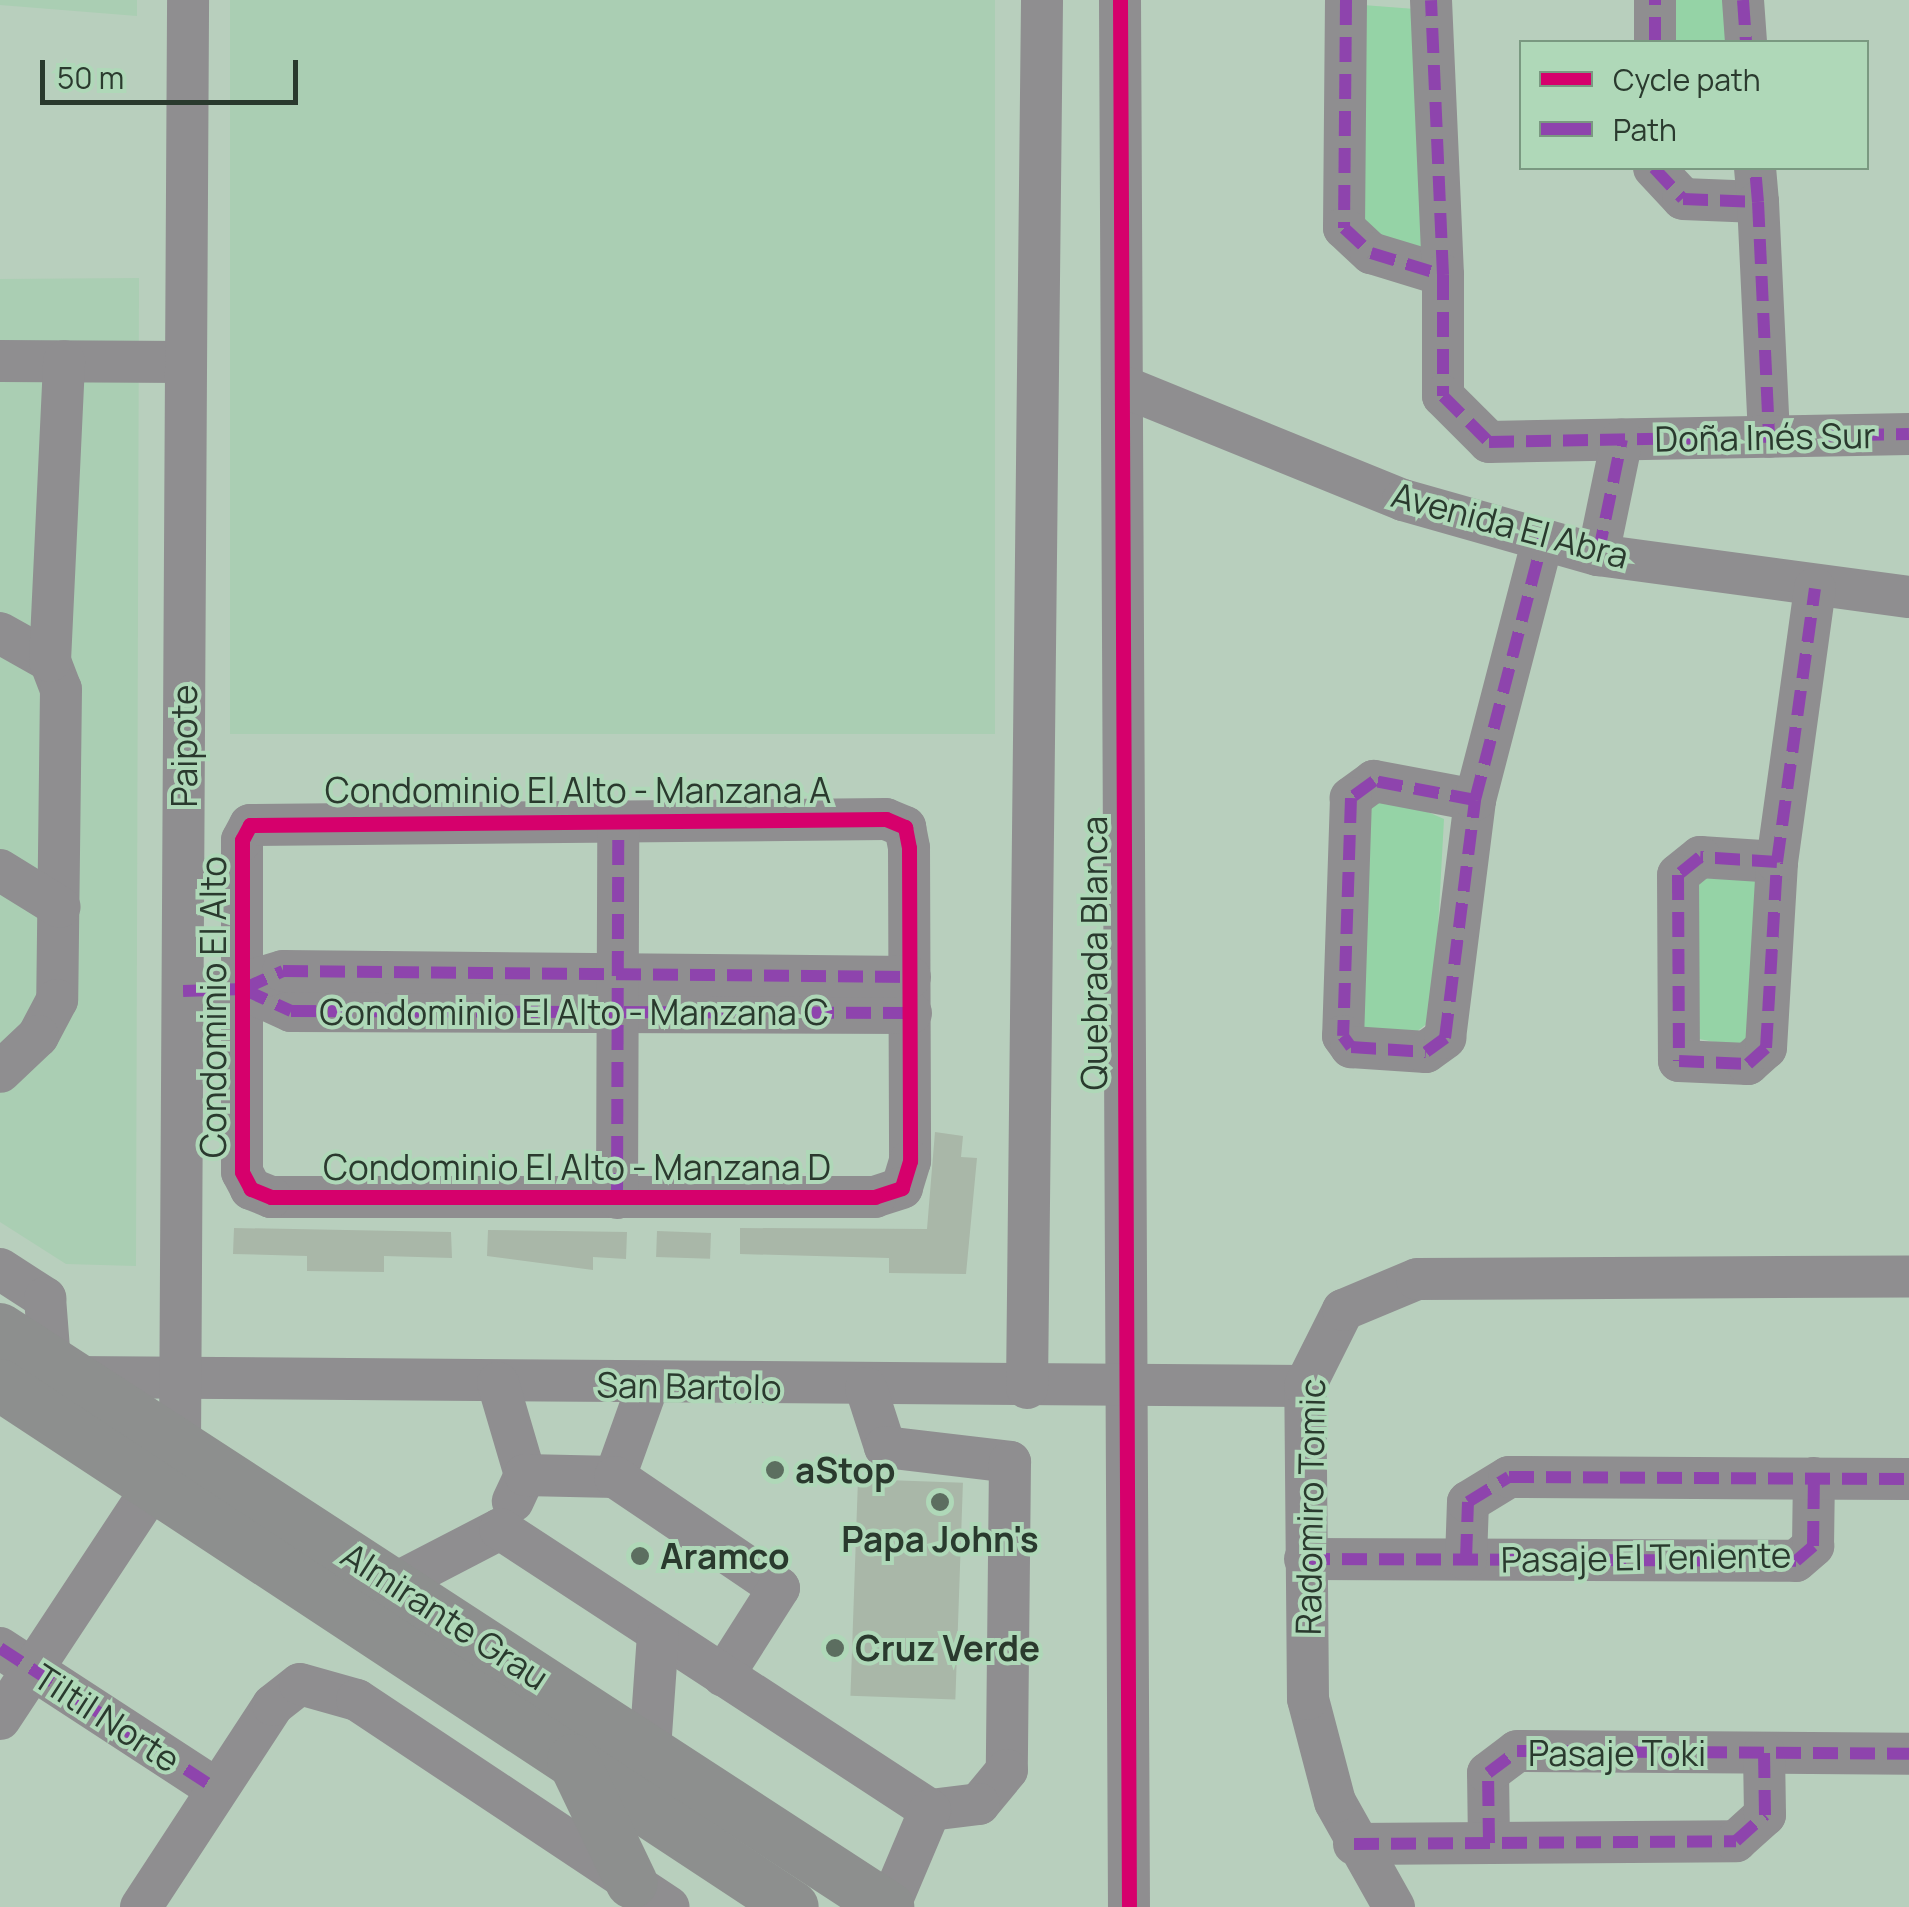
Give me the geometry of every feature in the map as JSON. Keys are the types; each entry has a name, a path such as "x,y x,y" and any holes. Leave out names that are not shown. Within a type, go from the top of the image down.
{"main road":[{"name":"Almirante Grau","path":"0,1329 61,1370 170,1466 572,1759 793,1907"},
{"name":"Almirante Grau","path":"0,1384 170,1466 396,1583 888,1907"},
{"path":"572,1759 650,1895"}],"street":[{"name":"Paipote","path":"170,1466 181,1378 188,0"},
{"path":"1028,1388 1042,0"},
{"name":"Quebrada Blanca","path":"1120,0 1127,388 1121,1388 1129,1907"},
{"path":"1346,0 1344,228 1371,253 1444,275 1431,0"},
{"path":"1655,0 1655,40"},
{"path":"1742,0 1746,40"},
{"path":"1656,170 1683,199 1756,185 1768,436"},
{"name":"Doña Inés Sur","path":"1444,275 1443,396 1489,442 1909,434"},
{"path":"0,361 186,362"},
{"path":"0,1072 38,1036 56,1000 61,688 50,661 64,361"},
{"name":"Avenida El Abra","path":"1127,388 1403,500 1543,540 1598,554 1815,589 1909,597"},
{"name":"Doña Inés Sur","path":"1598,554 1622,439"},
{"path":"1475,800 1374,781 1351,798 1343,1036 1351,1047 1426,1052 1445,1038 1475,800 1543,540"},
{"path":"1777,862 1700,857 1678,875 1679,1061 1748,1064 1766,1048 1777,862 1815,589"},
{"path":"0,632 50,661"},
{"path":"617,1198 618,819"},
{"name":"Condominio El Alto - Manzana A","path":"250,825 886,819 905,827 910,995"},
{"name":"Condominio El Alto","path":"250,825 243,989 242,1172 252,1190"},
{"path":"0,870 60,908"},
{"path":"243,989 283,971 617,993 910,995"},
{"name":"Condominio El Alto","path":"183,991 243,989"},
{"name":"Condominio El Alto - Manzana D","path":"252,1190 271,1197 875,1197 902,1188 910,995"},
{"path":"0,1269 44,1298 61,1370"},
{"name":"Radomiro Tomic","path":"1394,1907 1354,1844 1308,1699 1305,1386 1342,1310 1417,1279 1909,1276"},
{"name":"San Bartolo","path":"61,1370 181,1378 866,1388 1305,1386"},
{"path":"396,1583 500,1529 525,1476 498,1383"},
{"path":"615,1477 648,1385"},
{"path":"500,1529 930,1810 979,1804 1007,1770 1010,1462 885,1447 866,1388"},
{"path":"0,1719 16,1659 170,1466"},
{"path":"525,1476 615,1477 779,1588 723,1676"},
{"name":"Pasaje El Teniente","path":"1466,1559 1468,1502 1509,1476 1909,1479"},
{"name":"Pasaje El Teniente","path":"1305,1559 1796,1561 1814,1546 1814,1478"},
{"path":"650,1748 658,1634"},
{"name":"Tiltil Norte","path":"16,1659 215,1788"},
{"path":"142,1907 215,1788 273,1705 300,1684 357,1700 650,1895"},
{"name":"Pasaje Toki","path":"1489,1843 1488,1773 1517,1751 1909,1754"},
{"path":"1354,1844 1736,1841 1766,1815 1764,1753"},
{"path":"888,1907 930,1810"}],"shaded area":[{"path":"0,0 137,0 137,16 0,5"},
{"path":"230,0 995,0 995,734 230,734"},
{"path":"139,278 136,1266 66,1264 0,1222 0,279"}],"green space":[{"path":"1676,0 1730,0 1730,40 1676,40"},
{"path":"1363,5 1415,9 1434,254 1364,232"},
{"path":"1391,796 1444,819 1433,1019 1411,1036 1360,1029 1363,809"},
{"path":"1708,868 1757,874 1754,1027 1740,1047 1689,1037 1694,881"}],"building":[{"path":"935,1132 963,1136 961,1157 977,1158 966,1274 889,1273 889,1258 740,1254 740,1228 927,1229"},
{"path":"234,1228 451,1232 452,1258 384,1256 384,1272 307,1271 307,1256 233,1254"},
{"path":"488,1230 627,1232 626,1259 593,1257 593,1270 487,1256"},
{"path":"657,1231 711,1233 710,1259 656,1257"},
{"path":"858,1479 963,1483 955,1700 850,1696"}],"marked path":[{"path":"1346,0 1344,228 1371,253 1443,275 1431,0"},
{"path":"1655,0 1655,40"},
{"path":"1743,0 1746,40"},
{"path":"1656,170 1683,199 1758,202 1755,170"},
{"path":"1758,202 1769,437"},
{"path":"1443,275 1443,396 1489,442 1909,434"},
{"path":"1598,555 1622,439"},
{"path":"1475,800 1374,781 1351,798 1343,1036 1351,1047 1426,1052 1445,1038 1475,800 1543,539"},
{"path":"1777,862 1700,857 1678,875 1679,1061 1748,1064 1766,1048 1777,862 1815,589"},
{"path":"617,1198 618,819"},
{"path":"183,991 243,989 283,971 910,977"},
{"path":"243,989 291,1011 911,1013"},
{"path":"1466,1559 1468,1502 1509,1477 1909,1479"},
{"path":"1305,1559 1796,1561 1813,1546 1814,1478"},
{"path":"0,1648 215,1788"},
{"path":"1489,1843 1488,1773 1517,1751 1909,1754"},
{"path":"1354,1844 1736,1841 1765,1815 1764,1753"}],"cycle path":[{"path":"1120,0 1129,1907"},
{"path":"886,819 905,827 909,848 910,1161 902,1188 875,1197 271,1197 251,1189 242,1172 242,840 250,825 886,819"}],"place":[{"name":"aStop","path":"775,1470"},
{"name":"Papa John's","path":"940,1502"},
{"name":"Aramco","path":"640,1556"},
{"name":"Cruz Verde","path":"835,1648"}]}
